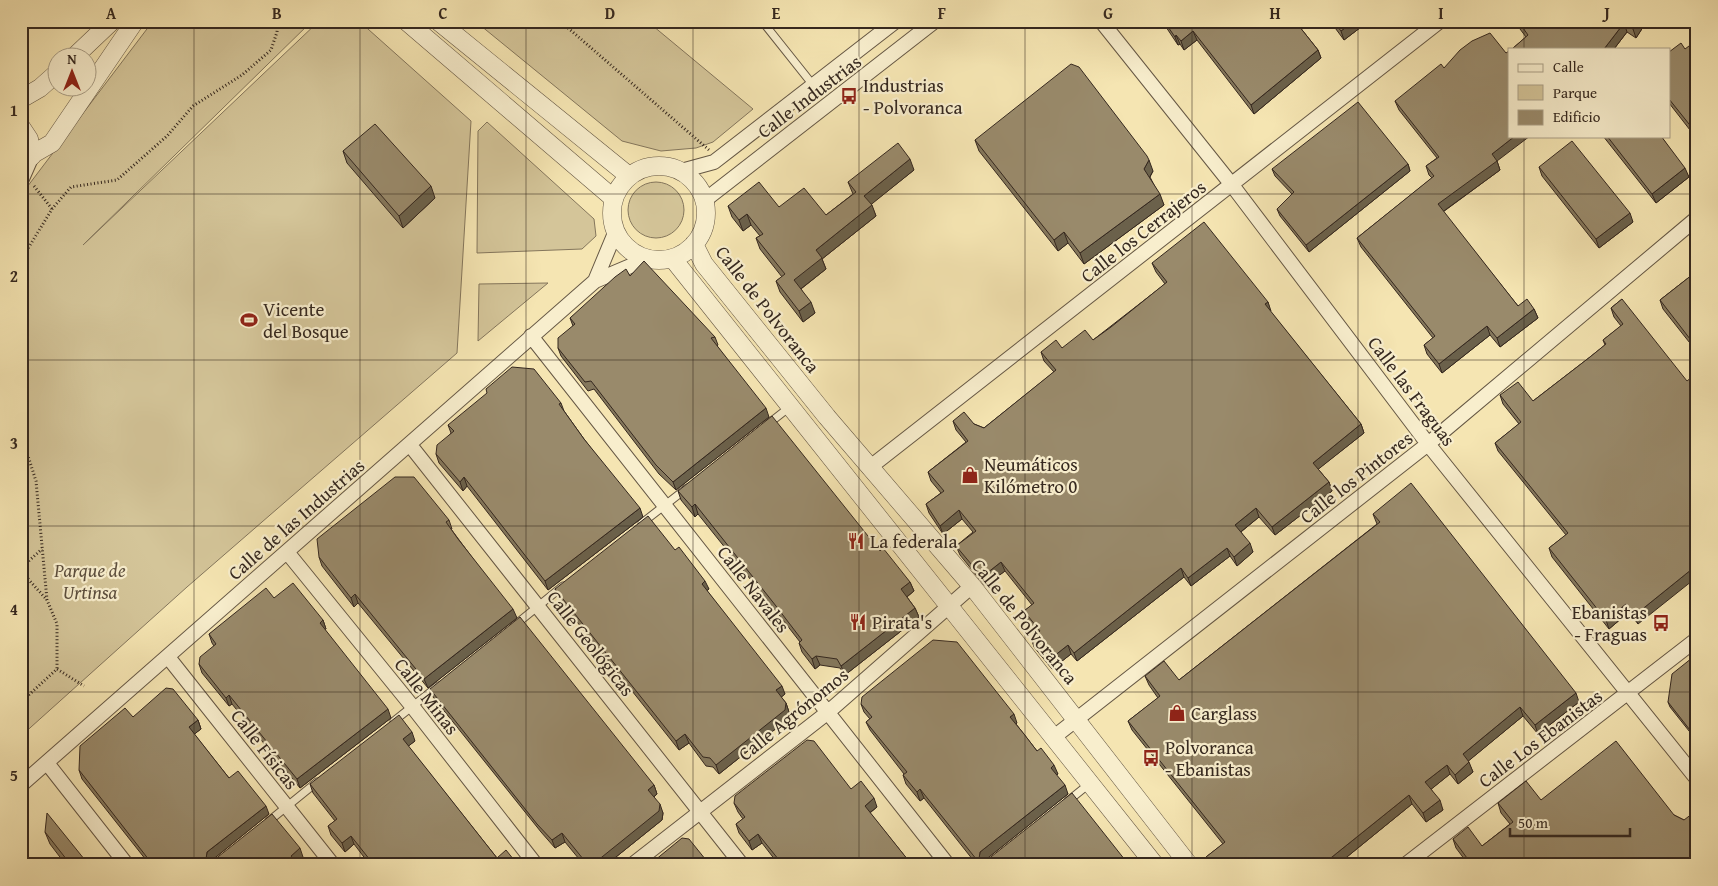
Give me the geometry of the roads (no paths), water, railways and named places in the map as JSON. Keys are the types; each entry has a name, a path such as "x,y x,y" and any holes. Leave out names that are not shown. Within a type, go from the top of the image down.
{"street":[{"path":"84,48 112,21"},
{"path":"25,168 52,143 135,21"},
{"path":"406,21 613,198"},
{"path":"438,21 630,176"},
{"name":"Calle Industrias","path":"681,171 714,162 896,21"},
{"name":"Calle Industrias","path":"705,200 935,21"},
{"name":"Calle las Fraguas","path":"1101,21 1232,185 1428,444 1697,779"},
{"name":"Calle los Cerrajeros","path":"869,468 1440,21"},
{"path":"21,99 48,81"},
{"path":"21,127 29,139 25,168"},
{"path":"657,166 681,171 695,182 705,200 706,218 703,230 694,244 673,259 647,259 634,254 615,233 611,216 613,198 620,186 630,176 642,168 657,166"},
{"name":"Calle los Pintores","path":"1054,737 1428,444 1697,218"},
{"name":"Calle de las Industrias","path":"595,281 615,233"},
{"name":"Calle de Polvoranca","path":"694,244 704,264 869,468 972,586 1077,719 1188,865"},
{"name":"Calle de las Industrias","path":"21,785 595,281 647,259"},
{"path":"673,259 1155,865"},
{"name":"Calle Navales","path":"531,336 948,865"},
{"name":"Calle Geológicas","path":"410,445 742,865"},
{"name":"Calle Minas","path":"287,552 412,706 536,865"},
{"name":"Calle Agrónomos","path":"632,865 827,713 972,586"},
{"name":"Calle Los Ebanistas","path":"1405,865 1697,639"},
{"name":"Calle Físicas","path":"168,657 333,865"},
{"path":"47,763 127,865"}],"lane":[{"path":"762,21 813,84"},
{"path":"761,429 791,406"},
{"path":"634,529 694,482"},
{"path":"509,630 568,582"},
{"path":"390,724 442,683"},
{"path":"265,824 324,777"},
{"path":"1061,806 1090,783"}],"place":[{"name":"Industrias - Polvoranca","path":"849,96"},
{"name":"Vicente del Bosque","path":"249,320"},
{"name":"Neumáticos Kilómetro 0","path":"970,475"},
{"name":"La federala","path":"856,541"},
{"name":"Pirata's","path":"858,622"},
{"name":"Ebanistas - Fraguas","path":"1661,623"},
{"name":"Carglass","path":"1177,713"},
{"name":"Polvoranca - Ebanistas","path":"1151,758"}],"park label":[{"name":"Parque de Urtinsa","path":"90,581"}]}
